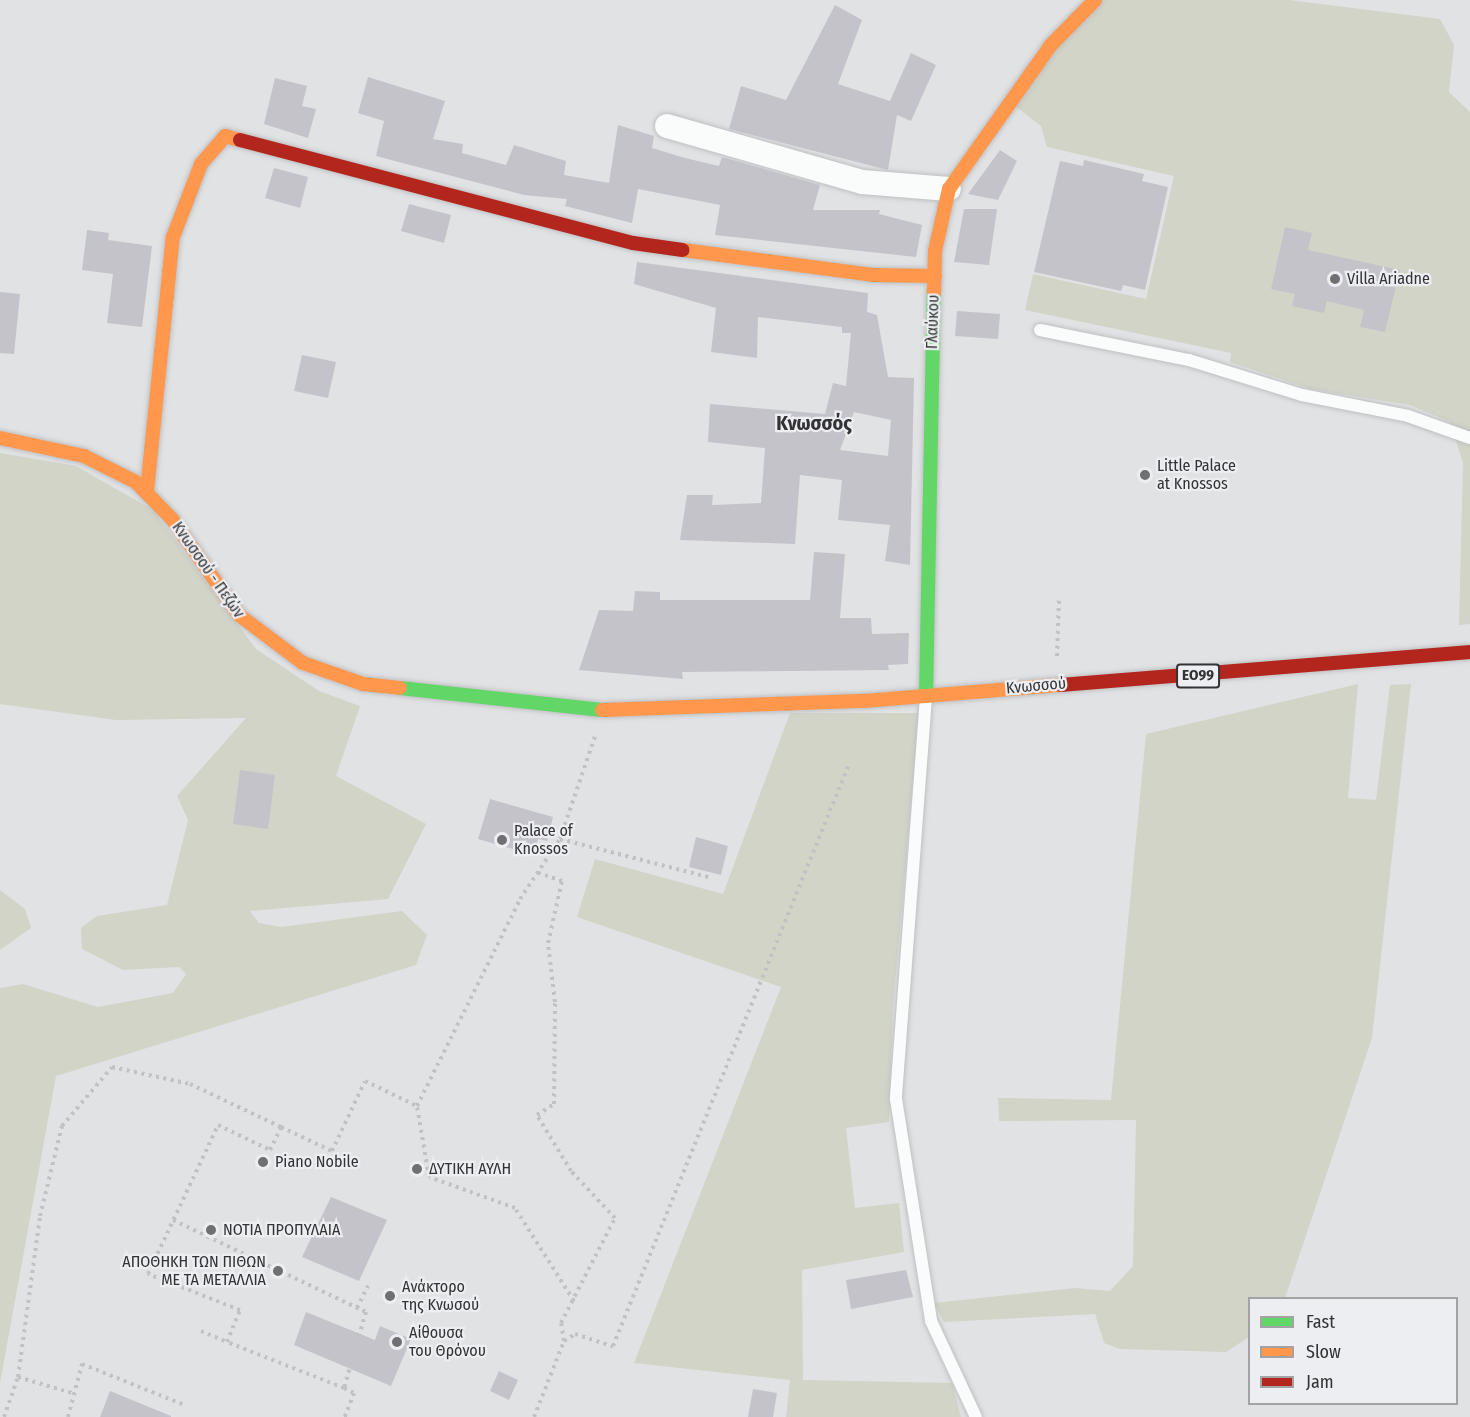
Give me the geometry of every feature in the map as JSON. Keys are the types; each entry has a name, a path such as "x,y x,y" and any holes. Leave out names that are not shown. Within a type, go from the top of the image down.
{"street":[{"name":"Γλαύκου","path":"926,696 935,276 949,189 1051,45 1095,0"},
{"path":"667,126 862,182 949,189"},
{"path":"147,491 173,237 201,164 225,136 633,243 872,275 935,276"},
{"name":"Κνωσσού - Πεζών","path":"0,438 84,456 147,491 238,615 303,663 363,684 602,710"},
{"name":"Κνωσσού","path":"602,710 734,709 926,696 1470,652"}],"lane":[{"path":"1040,330 1189,360 1302,395 1408,416 1470,438"},
{"path":"926,696 896,1099 931,1321 976,1417"}],"path":[{"path":"1056,684 1059,600"},
{"path":"574,1301 515,1208 429,1177 417,1106 536,872 560,839 602,710"},
{"path":"564,1341 575,1334 613,1346 849,764"},
{"path":"560,839 712,878"},
{"path":"534,1417 564,1341 561,1323 615,1218 571,1171 537,1115 554,1104 555,1002 548,943 562,881 536,872"},
{"path":"4,1417 18,1377 40,1216 62,1126 112,1067 190,1084 332,1150 365,1081 417,1106"},
{"path":"227,1342 240,1310 148,1274 218,1125 270,1150 281,1126"},
{"path":"174,1220 366,1312 344,1388"},
{"path":"357,1308 368,1285"},
{"path":"201,1331 354,1393 345,1417"},
{"path":"68,1417 72,1392 82,1364 182,1404"},
{"path":"18,1377 72,1392"}],"shaded area":[{"path":"1090,0 1289,0 1440,19 1454,45 1449,92 1470,112 1470,624 1459,625 1463,463 1450,422 1410,405 1311,389 1230,362 1231,353 1025,310 1033,274 1146,299 1174,176 1047,147 1041,126 1015,106"},
{"path":"0,453 76,466 153,510 256,649 319,691 360,706 336,776 426,824 388,899 250,911 259,923 281,927 402,911 427,935 416,965 56,1076 0,1383 0,988 23,984 98,1007 173,993 186,974 179,967 123,970 82,949 81,928 97,916 167,905 188,820 177,796 246,718 116,720 0,704"},
{"path":"1358,684 1348,798 1376,800 1390,685 1411,684 1372,1038 1285,1297 1248,1297 1248,1338 1226,1352 1120,1349 1104,1343 1095,1314 944,1322 934,1303 1075,1288 1110,1291 1133,1266 1136,1120 999,1121 998,1098 1111,1100 1146,734"},
{"path":"790,713 919,713 893,1008 889,1122 846,1128 855,1208 899,1203 904,1252 802,1270 803,1380 952,1383 961,1417 786,1417 790,1380 634,1363 781,987 577,917 595,859 723,894"},
{"path":"0,890 25,909 31,928 0,950"}],"building":[{"path":"835,5 862,20 838,84 890,101 911,53 936,65 911,121 897,115 888,170 729,129 741,86 786,100"},
{"path":"368,77 445,101 433,139 463,144 462,153 506,165 514,145 566,161 564,175 609,183 618,125 654,136 652,148 685,158 719,166 722,157 820,185 813,210 880,210 879,214 922,225 916,257 715,235 720,205 638,189 632,223 565,206 567,199 524,195 376,156 384,121 358,113"},
{"path":"275,78 307,86 302,106 316,109 308,138 264,124"},
{"path":"1000,150 1017,161 998,200 968,194"},
{"path":"1084,160 1144,174 1142,181 1168,187 1145,290 1123,285 1121,291 1034,272 1060,161 1083,166"},
{"path":"274,168 308,177 300,208 265,198"},
{"path":"409,204 451,215 444,243 401,231"},
{"path":"964,209 997,209 989,265 954,262"},
{"name":"Villa Ariadne","path":"1285,227 1312,233 1308,250 1400,270 1385,332 1360,327 1364,310 1327,301 1324,313 1292,306 1295,294 1271,289"},
{"path":"87,230 109,233 108,240 152,246 142,327 107,323 113,274 82,270"},
{"path":"637,262 868,293 867,312 877,315 888,377 914,378 910,565 885,561 890,525 838,520 842,480 800,475 795,544 680,540 687,495 713,495 712,505 761,503 765,448 708,442 710,404 825,414 833,383 846,386 851,333 842,333 842,327 758,317 757,358 711,352 716,308 634,284","holes":["854,412 891,420 888,456 840,450"]},
{"path":"0,292 20,294 14,354 0,353"},
{"path":"957,311 1000,314 998,339 955,336"},
{"path":"302,355 336,362 328,398 294,391"},
{"path":"814,552 845,554 840,618 871,618 872,634 909,633 908,664 888,665 889,670 682,672 683,679 579,670 599,610 633,611 635,591 660,592 660,600 810,600"},
{"path":"240,770 275,775 268,829 233,824"},
{"path":"490,799 553,817 547,841 538,839 534,855 478,839"},
{"path":"696,837 728,846 721,875 689,867"},
{"path":"331,1197 387,1220 359,1281 302,1257"},
{"path":"906,1270 913,1297 851,1309 846,1280"},
{"path":"306,1312 375,1340 380,1326 411,1339 391,1386 294,1345"},
{"path":"499,1371 518,1380 509,1400 490,1391"},
{"path":"753,1389 777,1393 773,1417 748,1417"},
{"path":"110,1391 171,1416 171,1417 100,1417"}],"traffic: fast":[{"path":"926,696 934,292"},
{"path":"400,688 602,710"}],"traffic: slow":[{"path":"934,292 935,251 949,189 1051,45 1095,0"},
{"path":"147,491 173,237 201,164 225,136 240,140"},
{"path":"683,250 872,275 935,276"},
{"path":"0,438 84,456 136,482 172,519 239,615 303,663 363,684 400,688"},
{"path":"602,710 865,701 1061,685"}],"traffic: jam":[{"path":"240,140 633,243 683,250"},
{"path":"1061,685 1470,652"}],"place":[{"name":"Villa Ariadne","path":"1335,279"},
{"name":"Little Palace at Knossos","path":"1145,475"},
{"name":"Palace of Knossos","path":"502,840"},
{"name":"Piano Nobile","path":"263,1162"},
{"name":"ΔΥΤΙΚΗ ΑΥΛΗ","path":"417,1169"},
{"name":"NOTIA ΠΡΟΠΥΛΑΙΑ","path":"211,1230"},
{"name":"ΑΠΟΘΗΚΗ ΤΩΝ ΠΙΘΩΝ ME ΤΑ ΜΕΤΑΛΛΙΑ","path":"278,1271"},
{"name":"Ανάκτορο της Κνωσού","path":"390,1296"},
{"name":"Αίθουσα του Θρόνου","path":"397,1342"}],"district":[{"name":"Κνωσσός","path":"814,423"}]}
